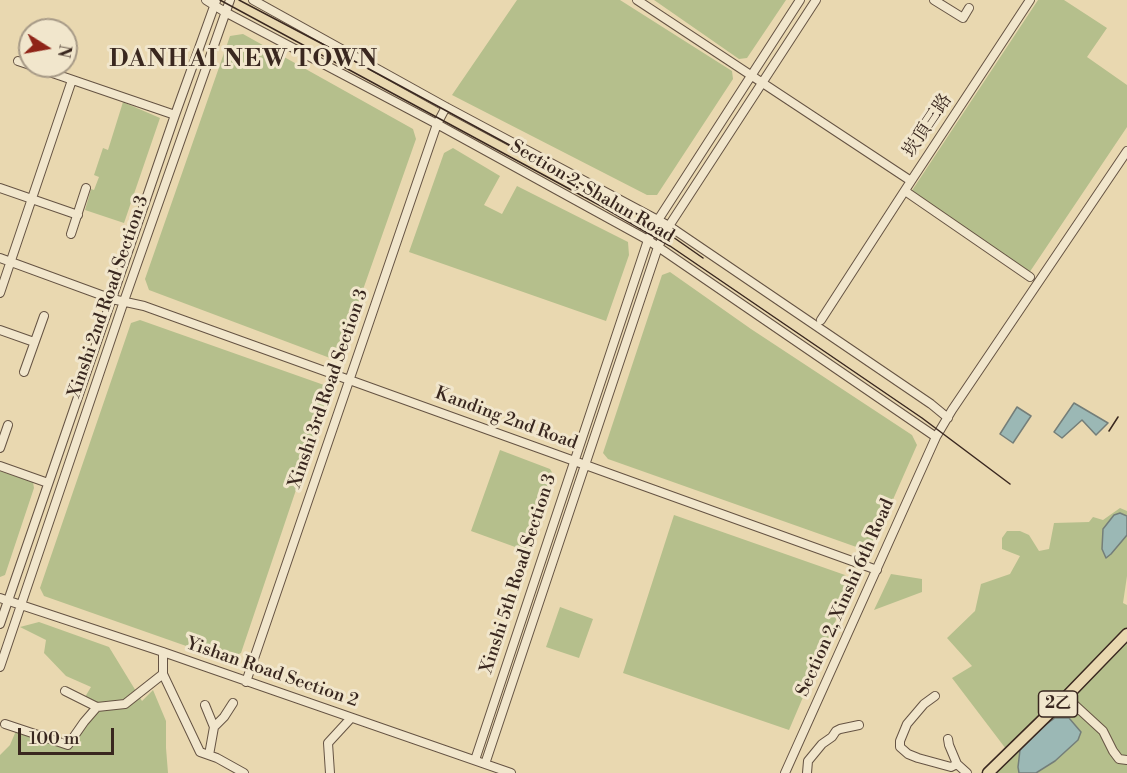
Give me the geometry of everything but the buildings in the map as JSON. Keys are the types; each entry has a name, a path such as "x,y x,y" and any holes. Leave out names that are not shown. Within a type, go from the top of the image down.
{"main road":[{"name":"2乙","path":"988,773 1127,634"}],"street":[{"name":"Xinshi 2nd Road Section 3","path":"0,667 124,301 230,0"},
{"name":"Section 2, Shalun Road","path":"253,0 446,107 669,226 931,404 948,418"},
{"name":"崁頂三路","path":"636,0 911,181 1030,0"},
{"name":"Xinshi 5th Road Section 3","path":"475,760 648,240 658,220 800,0"},
{"name":"Xinshi 5th Road Section 3","path":"485,764 658,247 669,226 816,0"},
{"path":"934,0 963,18 969,8"},
{"name":"Xinshi 2nd Road Section 3","path":"0,624 4,600 48,483 112,299 212,1"},
{"name":"Section 2, Shalun Road","path":"212,1 225,12 437,124 648,240 936,437"},
{"path":"66,78 175,115"},
{"path":"0,293 72,80"},
{"name":"Xinshi 3rd Road Section 3","path":"246,682 437,124 446,107"},
{"name":"Section 2, Xinshi 6th Road","path":"785,773 936,437 1127,151"},
{"path":"821,320 911,181"},
{"path":"0,188 78,215"},
{"path":"71,234 86,188"},
{"path":"905,191 1030,276"},
{"name":"Kanding 2nd Road","path":"0,258 112,299 144,306 877,570"},
{"path":"24,372 44,315"},
{"path":"0,330 34,342"},
{"path":"0,448 8,425"},
{"path":"0,466 48,483"},
{"name":"Yishan Road Section 2","path":"4,600 163,652 512,773"},
{"path":"163,652 163,674 200,752 244,773"},
{"path":"65,691 97,707 125,704 163,674"},
{"path":"935,696 924,704 907,724 900,747 908,754 918,758 951,767 957,764"},
{"path":"1066,697 1103,731 1119,759 1127,760"},
{"path":"208,755 214,727 224,717 233,702"},
{"path":"205,705 214,727"},
{"path":"4,724 68,745 97,707"},
{"path":"330,773 328,743 351,718"},
{"path":"807,773 808,761 822,744 836,731 859,724"},
{"path":"948,739 957,764 967,773"}],"green space":[{"path":"517,0 620,0 732,71 733,79 657,195 647,195 452,95"},
{"path":"654,0 786,0 747,58 739,59"},
{"path":"1038,0 1064,0 1107,28 1087,57 1127,85 1127,127 1029,273 911,192"},
{"path":"243,34 413,129 416,139 340,355 330,358 149,290 145,279 230,36"},
{"path":"123,102 160,118 124,223 85,210 91,189 94,190 99,177 94,175 103,148 108,150"},
{"path":"453,148 500,176 484,205 502,214 517,186 628,242 629,255 606,321 409,252 444,153"},
{"path":"670,272 751,329 912,435 917,445 873,545 862,549 608,459 603,453 662,275"},
{"path":"140,320 324,385 328,395 241,653 226,660 44,596 40,588 131,323"},
{"path":"500,450 550,469 553,474 529,552 471,531"},
{"path":"0,471 33,482 34,488 5,575 0,577"},
{"path":"1120,508 1127,511 1127,516 1120,513 1108,556 1127,535 1127,576 1123,603 1127,605 1127,773 1036,773 1055,761 1064,752 1069,718 1055,718 1042,727 1018,767 1019,773 982,773 1006,749 952,678 972,666 947,638 975,611 981,584 1010,574 1020,556 1002,549 1002,538 1007,531 1020,531 1029,535 1039,551 1049,549 1054,523 1089,522 1093,517 1103,520"},
{"path":"674,515 845,575 850,587 789,730 623,673"},
{"path":"891,574 922,579 922,592 874,610"},
{"path":"560,607 593,619 579,658 546,647"},
{"path":"39,622 109,647 142,701 153,690 166,721 168,773 0,773 0,755 10,745 18,726 68,748 96,710 85,697 91,687 66,676 44,653 46,640 20,627"}],"water":[{"path":"1074,403 1108,423 1096,435 1082,420 1062,438 1054,432"},
{"path":"1017,407 1031,416 1013,443 1000,434"},
{"path":"1120,513 1127,516 1127,535 1106,558 1102,549 1103,529 1114,515"},
{"path":"1055,718 1069,718 1081,732 1078,740 1055,761 1036,773 1019,773 1020,750 1042,727"}],"tram line":[{"path":"220,0 601,206 670,246 922,418 1010,484"},
{"path":"239,0 637,214 703,258"},
{"path":"1109,431 1118,417"}],"district":[{"name":"DANHAI NEW TOWN","path":"244,60"}]}
